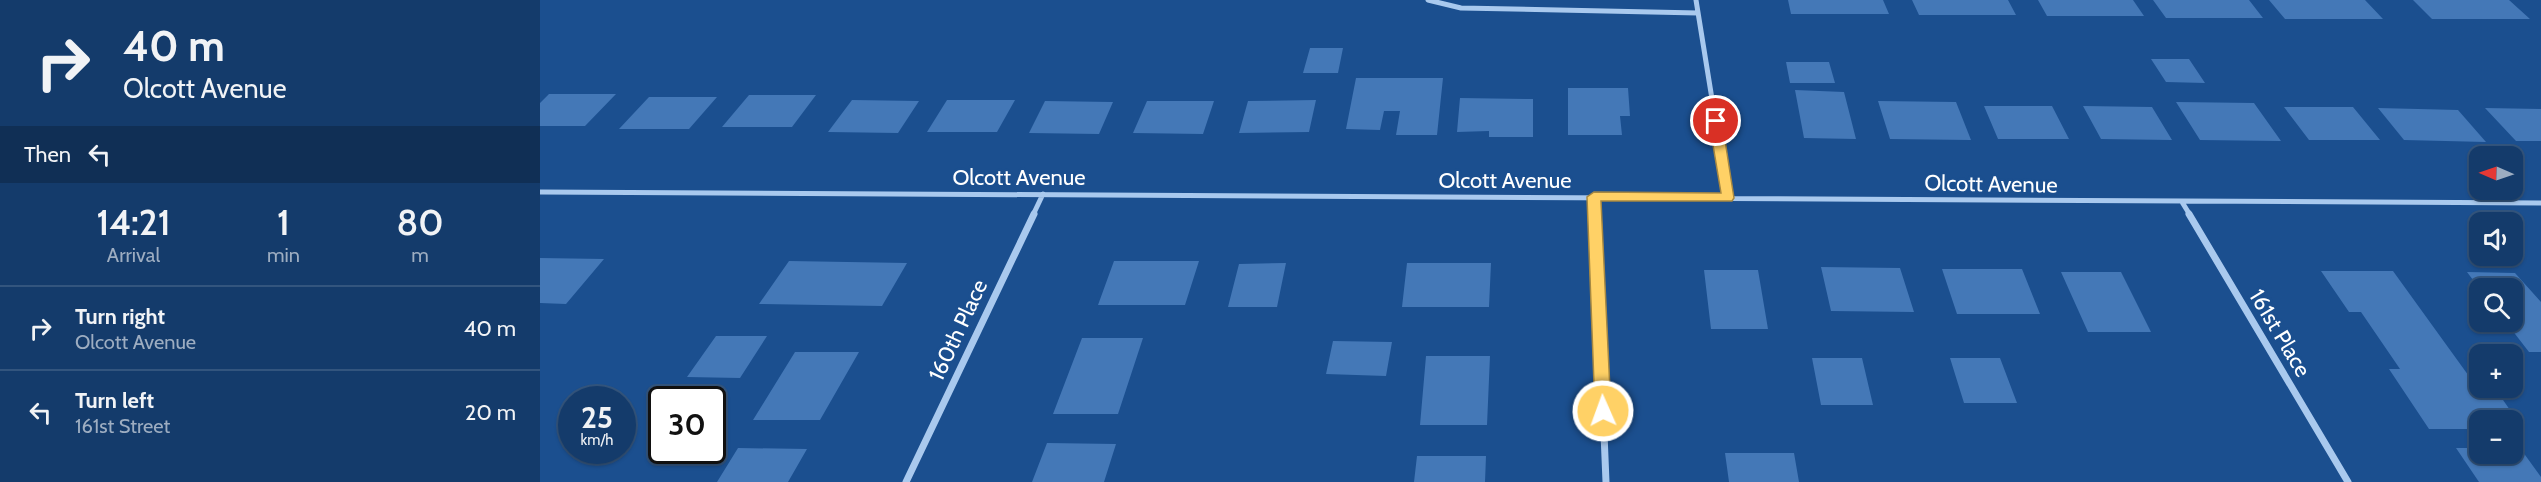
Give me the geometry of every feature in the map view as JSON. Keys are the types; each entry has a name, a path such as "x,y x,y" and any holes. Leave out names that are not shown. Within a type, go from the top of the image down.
{"street":[{"path":"1428,0 1461,8 1698,13"},
{"path":"1696,0 1728,198"},
{"name":"Olcott Avenue","path":"540,192 2541,203"},
{"name":"160th Place","path":"906,482 1043,194"},
{"path":"1594,197 1606,482"},
{"name":"161st Place","path":"2182,202 2348,482"}],"building":[{"path":"1788,0 1883,0 1889,14 1791,14"},
{"path":"1912,0 2008,0 2016,15 1919,15"},
{"path":"2038,0 2133,0 2144,16 2047,16"},
{"path":"2153,0 2249,0 2263,18 2166,18"},
{"path":"2269,0 2365,0 2383,19 2285,19"},
{"path":"2413,0 2509,0 2530,19 2432,19"},
{"path":"1310,48 1343,48 1338,73 1303,73"},
{"path":"2151,59 2189,59 2205,83 2166,82"},
{"path":"1786,62 1829,62 1835,83 1790,83"},
{"path":"1356,78 1443,78 1437,135 1396,135 1400,111 1384,111 1380,130 1346,129"},
{"path":"1568,88 1628,88 1630,116 1620,116 1622,135 1568,135"},
{"path":"1795,90 1844,92 1856,139 1804,138"},
{"path":"549,94 616,94 585,126 540,126 540,103"},
{"path":"749,95 816,95 792,127 722,127"},
{"path":"649,97 717,97 689,129 619,129"},
{"path":"1460,98 1533,99 1533,137 1489,137 1489,131 1457,132"},
{"path":"852,100 919,101 898,133 828,132"},
{"path":"947,100 1015,100 997,132 927,132"},
{"path":"1316,100 1309,132 1239,133 1248,101"},
{"path":"1045,101 1113,102 1099,134 1029,133"},
{"path":"1147,101 1214,101 1203,134 1133,133"},
{"path":"1878,101 1956,102 1971,140 1890,139"},
{"path":"2176,102 2254,103 2281,141 2200,140"},
{"path":"1984,106 2052,106 2069,139 1998,139"},
{"path":"2083,106 2152,107 2172,140 2101,139"},
{"path":"2284,107 2353,107 2380,140 2309,140"},
{"path":"2378,108 2458,110 2486,142 2404,140"},
{"path":"2485,108 2541,109 2541,141 2516,141"},
{"path":"540,258 604,259 566,304 540,303"},
{"path":"789,261 907,263 882,306 759,304"},
{"path":"1114,261 1199,261 1185,305 1098,305"},
{"path":"1286,263 1277,307 1228,307 1239,264"},
{"path":"1407,263 1491,263 1489,307 1402,307"},
{"path":"1821,267 1900,268 1914,312 1831,311"},
{"path":"1942,269 2022,269 2040,314 1957,314"},
{"path":"1704,270 1758,270 1768,329 1711,329"},
{"path":"2321,271 2393,271 2469,376 2469,398 2502,398 2510,410 2469,410 2469,429 2429,429 2389,369 2400,369 2361,312 2349,312"},
{"path":"2061,272 2121,272 2151,332 2088,332"},
{"path":"2467,272 2515,273 2519,278 2472,278"},
{"path":"2523,282 2541,302 2541,352 2529,352 2514,332 2523,332"},
{"path":"716,336 767,336 740,378 687,377"},
{"path":"1082,338 1143,338 1118,414 1053,414"},
{"path":"1333,341 1392,342 1386,376 1326,374"},
{"path":"795,352 859,352 820,420 753,420"},
{"path":"1426,356 1490,356 1487,425 1420,425"},
{"path":"1812,358 1862,358 1873,405 1821,405"},
{"path":"1950,358 2000,358 2017,403 1964,403"},
{"path":"1047,443 1116,444 1104,482 1032,482"},
{"path":"738,448 807,449 788,482 717,482"},
{"path":"2456,448 2469,448 2469,464 2523,464 2523,452 2541,477 2541,482 2479,482"},
{"path":"1725,453 1794,453 1799,482 1729,482"},
{"path":"1417,456 1486,456 1485,482 1414,482"}],"route":[{"path":"1603,411 1594,197 1728,198 1716,121"}]}
